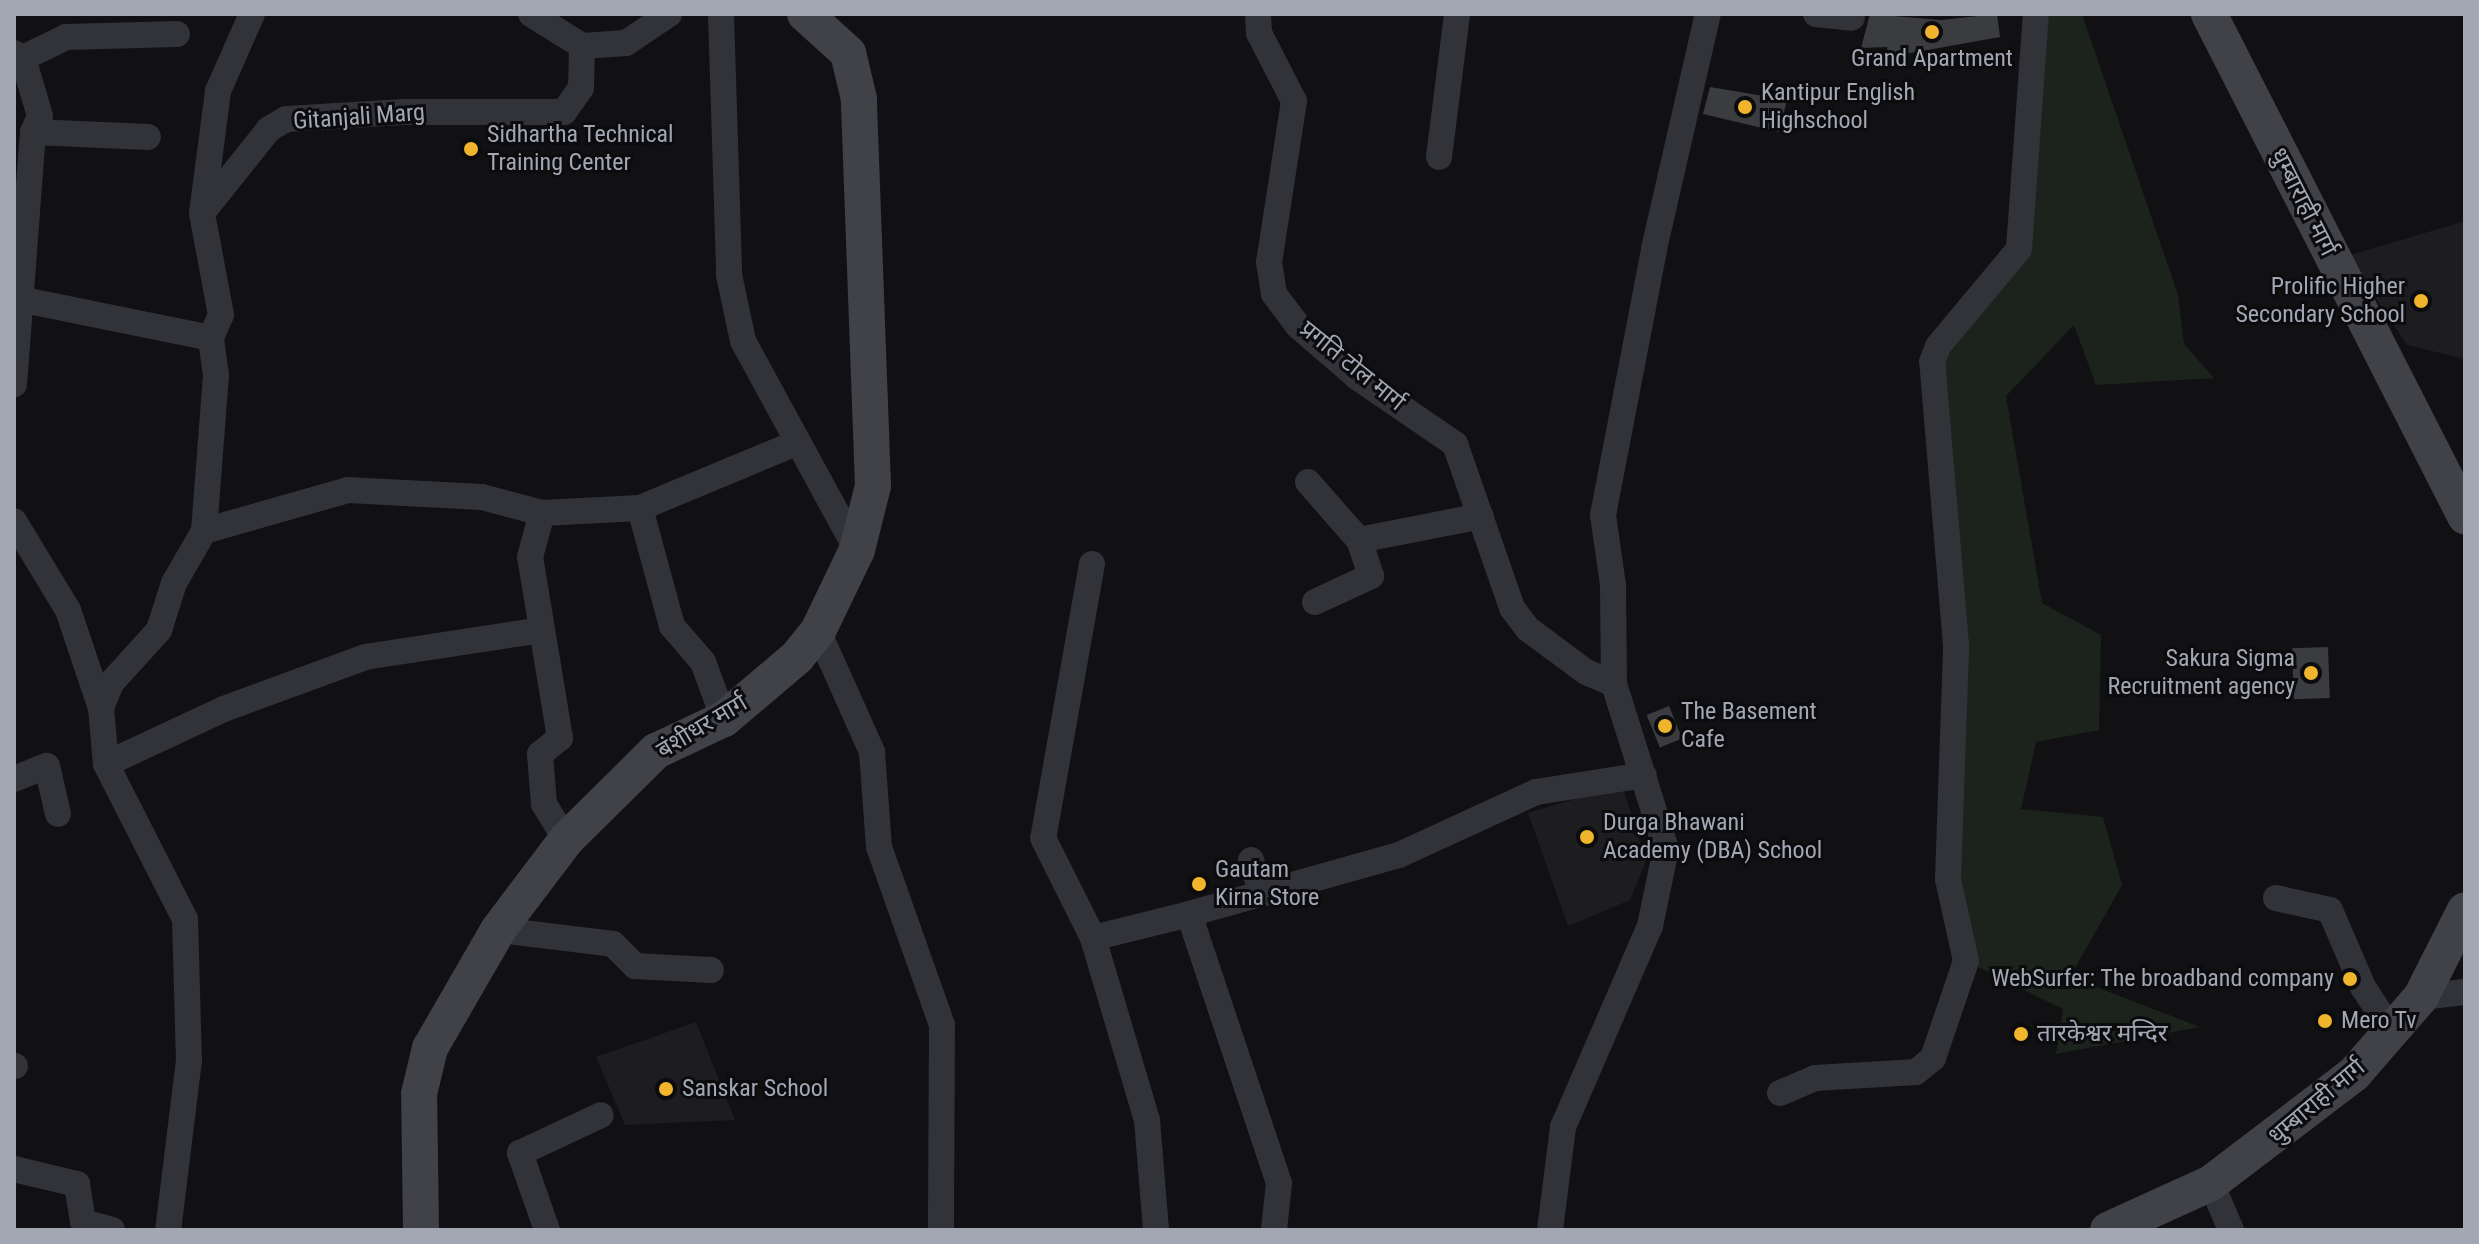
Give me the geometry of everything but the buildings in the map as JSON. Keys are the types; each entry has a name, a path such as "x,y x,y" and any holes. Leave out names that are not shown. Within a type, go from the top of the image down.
{"main road":[{"name":"बंशीधर मार्ग","path":"421,1230 419,1094 430,1048 498,930 566,840 656,751 724,719 763,689 818,631 857,550 873,486 859,99 848,53 805,14"},
{"name":"धुम्बाराही मार्ग","path":"2209,14 2465,516"},
{"name":"धुम्बाराही मार्ग","path":"2108,1230 2211,1183 2302,1117 2394,1035 2421,997 2465,910"}],"street":[{"path":"101,708 111,683 159,630 174,583 204,531 215,387 211,338 221,315 202,213 218,91 252,14"},
{"path":"531,14 582,46 626,43 669,14"},
{"path":"721,14 729,275 743,341 857,550"},
{"name":"प्रगति टोल मार्ग","path":"1258,14 1259,33 1294,101 1269,262 1274,294 1298,326 1357,377 1455,444 1512,608 1528,629 1586,672 1614,684"},
{"path":"1439,157 1457,14"},
{"path":"1550,1230 1563,1127 1650,926 1666,849 1614,684 1613,585 1603,515 1708,14"},
{"path":"1816,14 1852,18"},
{"path":"1780,1093 1815,1078 1916,1072 1933,1058 1966,961 1948,879 1956,645 1932,362 1938,346 2019,249 2036,14"},
{"path":"14,384 18,298 33,132 40,116 19,56 66,37 177,34"},
{"name":"Gitanjali Marg","path":"202,213 269,129 286,119 564,112 581,88 582,46"},
{"path":"33,132 148,137"},
{"path":"18,298 211,338"},
{"path":"204,531 348,490 482,497 542,513 640,508 796,443"},
{"path":"1308,482 1359,540 1371,576 1315,602"},
{"path":"640,508 672,626 703,662 724,719"},
{"path":"542,513 530,557 560,738 540,754 544,804 566,840"},
{"path":"1359,540 1481,516"},
{"path":"14,521 68,610 101,708 106,764 175,891 188,945 189,1060 168,1230"},
{"path":"1092,564 1043,838 1093,938 1147,1120 1156,1230"},
{"path":"106,764 224,709 365,657 541,630"},
{"path":"818,631 872,752 879,847 942,1025 941,1230"},
{"path":"14,779 47,766 58,814"},
{"path":"1093,938 1399,855 1536,792 1644,775"},
{"path":"1251,860 1262,894"},
{"path":"2276,898 2330,910 2363,987 2394,1035"},
{"path":"1189,914 1279,1183 1274,1230"},
{"path":"498,930 613,944 635,966 711,970"},
{"path":"2421,997 2465,992"},
{"path":"547,1230 520,1153 601,1115"},
{"path":"14,1169 77,1184 83,1222 112,1230"},
{"path":"2211,1183 2231,1230"}],"shaded area":[{"path":"2030,14 2082,14 2178,295 2184,344 2214,378 2096,385 2074,325 2006,396 2042,603 2101,635 2099,730 2036,742 2021,809 2103,817 2122,885 2070,977 2200,1027 2056,1054 2063,1009 1966,961 1950,890 1938,346 2023,233"},
{"name":"Prolific Higher Secondary School","path":"2465,221 2465,359 2407,345 2347,256"},
{"name":"Durga Bhawani Academy (DBA) School","path":"1622,785 1646,861 1630,900 1568,926 1528,813"},
{"name":"Sanskar School","path":"696,1022 735,1120 625,1125 596,1057"}],"place":[{"name":"Grand Apartment","path":"1932,32"},
{"name":"Kantipur English Highschool","path":"1745,107"},
{"name":"Sidhartha Technical Training Center","path":"471,149"},
{"name":"Prolific Higher Secondary School","path":"2421,301"},
{"name":"Sakura Sigma Recruitment agency","path":"2311,673"},
{"name":"The Basement Cafe","path":"1665,726"},
{"name":"Durga Bhawani Academy (DBA) School","path":"1587,837"},
{"name":"Gautam Kirna Store","path":"1199,884"},
{"name":"WebSurfer: The broadband company","path":"2350,979"},
{"name":"Mero Tv","path":"2325,1021"},
{"name":"तारकेश्वर मन्दिर","path":"2021,1034"},
{"name":"Sanskar School","path":"666,1089"}]}
